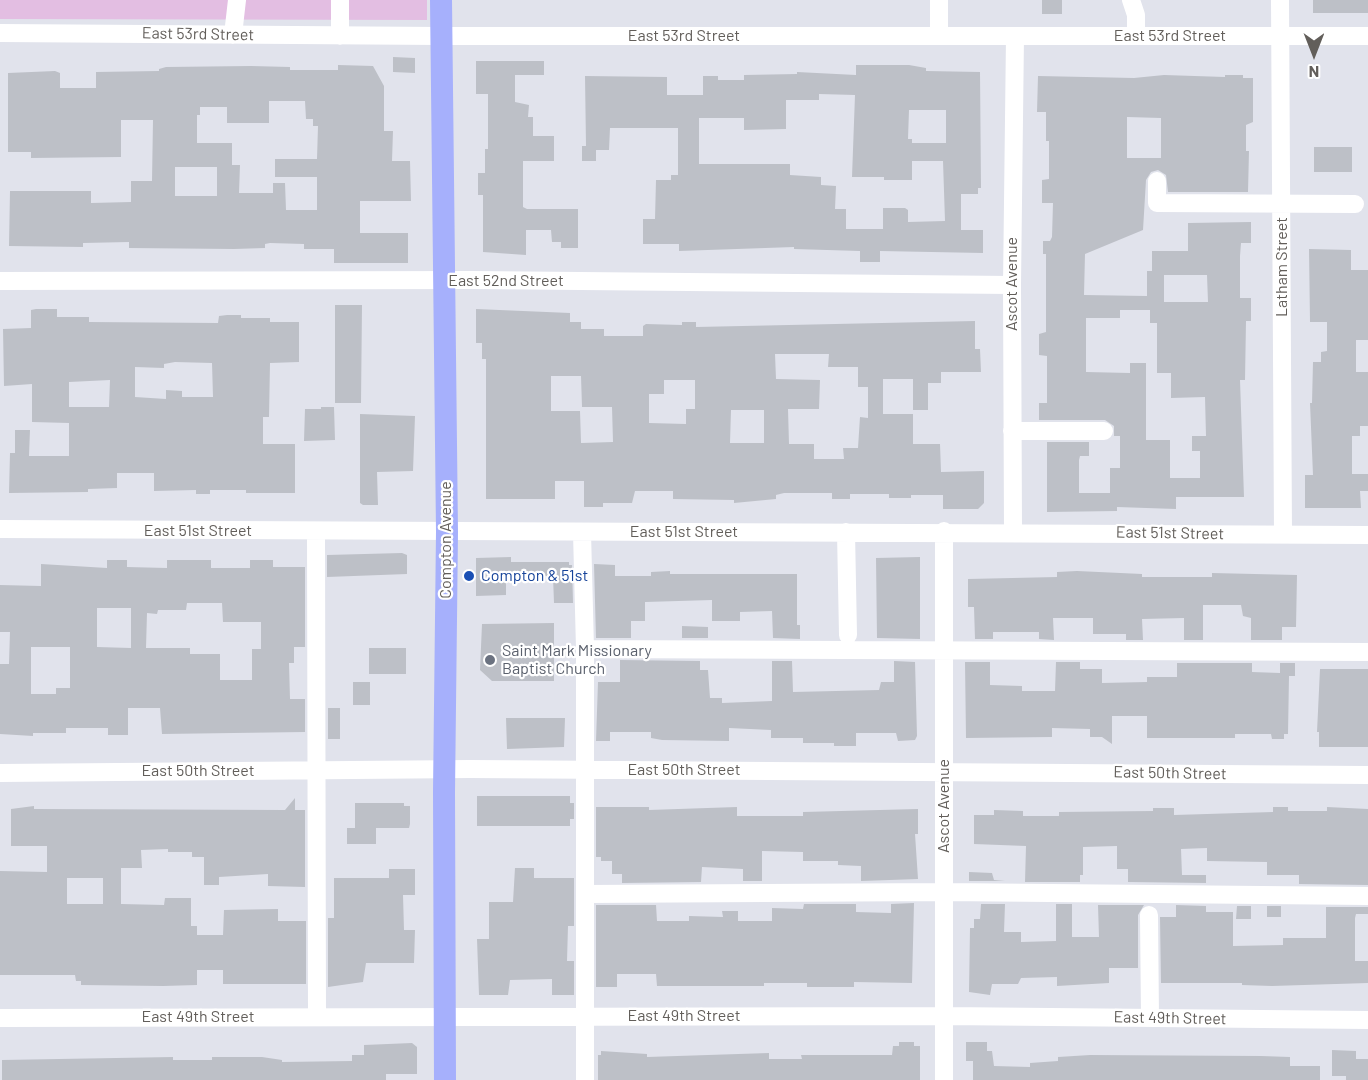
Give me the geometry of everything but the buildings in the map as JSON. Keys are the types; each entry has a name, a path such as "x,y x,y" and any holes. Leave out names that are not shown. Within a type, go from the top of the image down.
{"main road":[{"name":"Compton Avenue","path":"441,0 446,280 447,532 444,769 445,1080"}],"street":[{"path":"233,34 237,0"},
{"path":"340,0 340,36"},
{"path":"939,0 939,36"},
{"path":"1131,0 1136,15 1136,36"},
{"name":"Latham Street","path":"1280,0 1283,534"},
{"name":"East 53rd Street","path":"0,33 340,36 1368,36"},
{"name":"Ascot Avenue","path":"1013,531 1012,285 1015,36"},
{"path":"1157,181 1157,203 1355,204"},
{"name":"East 52nd Street","path":"0,281 446,280 1012,285"},
{"path":"1012,431 1104,431"},
{"name":"East 51st Street","path":"0,529 447,532 1013,531 1368,535"},
{"path":"316,531 317,1017"},
{"name":"Ascot Avenue","path":"944,531 944,1080"},
{"path":"582,532 585,649 585,1080"},
{"path":"846,532 848,635"},
{"path":"585,649 944,648 1368,652"},
{"name":"East 50th Street","path":"0,773 444,769 1368,775"},
{"path":"585,894 944,892 1368,896"},
{"path":"1149,915 1150,1018"},
{"name":"East 49th Street","path":"0,1018 944,1016 1368,1020"}],"shaded area":[{"path":"0,0 427,0 427,20 0,19"}],"place":[{"name":"Compton & 51st","path":"469,576"},
{"name":"Saint Mark Missionary Baptist Church","path":"490,660"}]}
